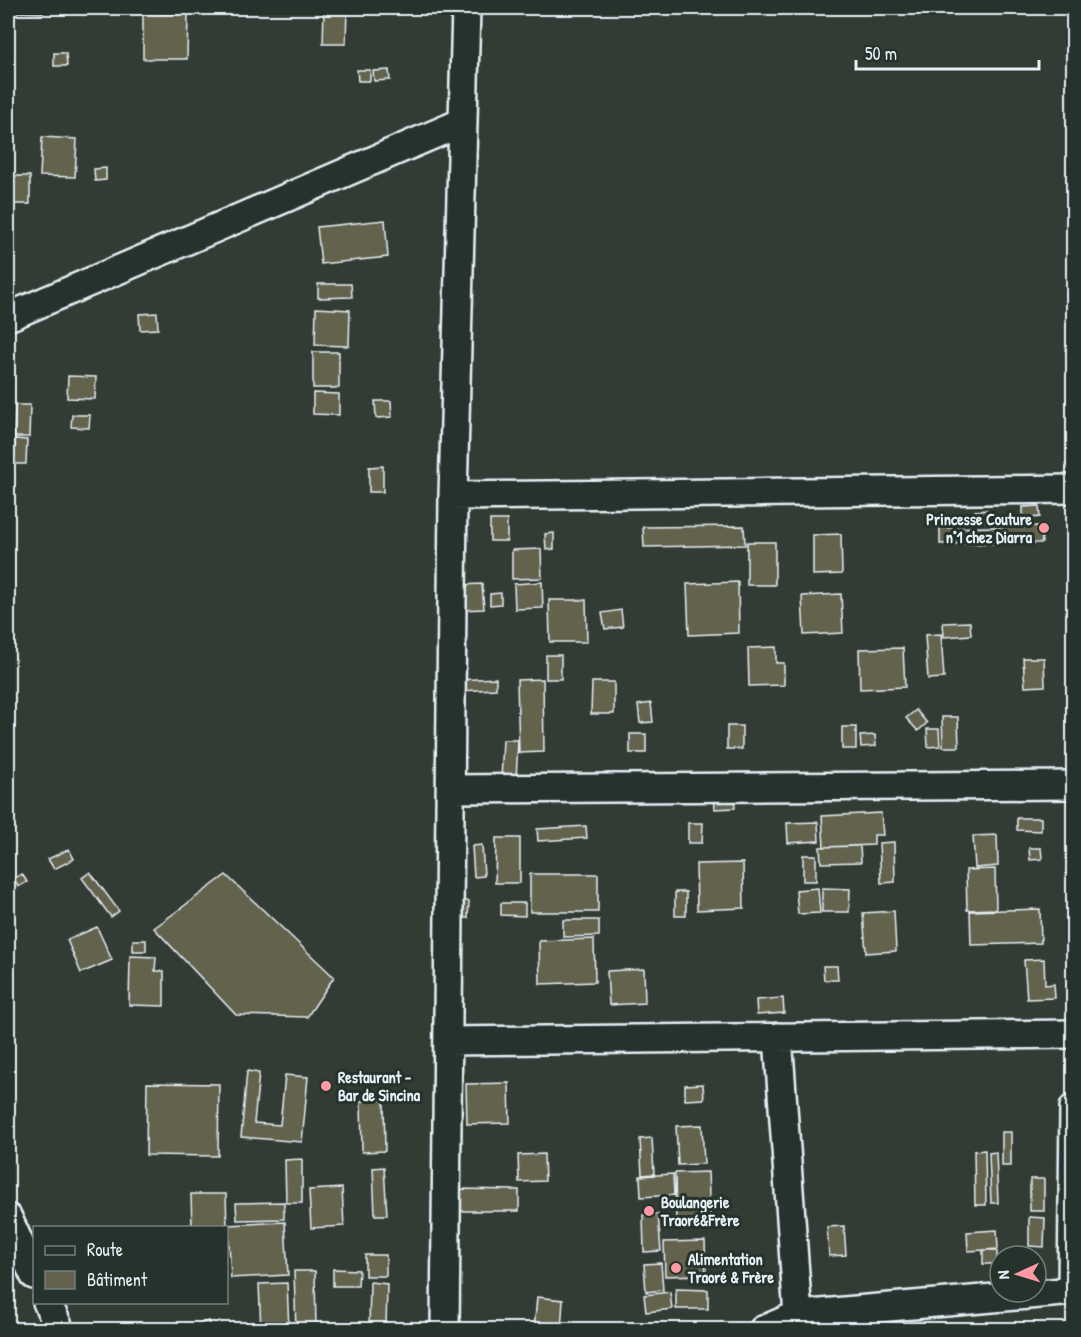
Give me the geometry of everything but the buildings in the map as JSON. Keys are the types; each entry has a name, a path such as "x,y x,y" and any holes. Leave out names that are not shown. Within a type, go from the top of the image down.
{"street":[{"path":"445,1329 452,789 453,496 466,8"},
{"path":"8,317 463,122"},
{"path":"453,496 1074,489"},
{"path":"452,789 1074,785"},
{"path":"448,1041 1074,1034"},
{"path":"778,1037 798,1322"},
{"path":"763,1329 798,1322 1073,1291 1074,1108"},
{"path":"8,1218 33,1273"},
{"path":"48,1304 60,1329"}],"place":[{"name":"Princesse Couture n°1 chez Diarra","path":"1044,528"},
{"name":"Restaurant - Bar de Sincina","path":"326,1086"},
{"name":"Boulangerie Traoré&Frère","path":"649,1211"},
{"name":"Alimentation Traoré & Frère","path":"676,1268"}]}
